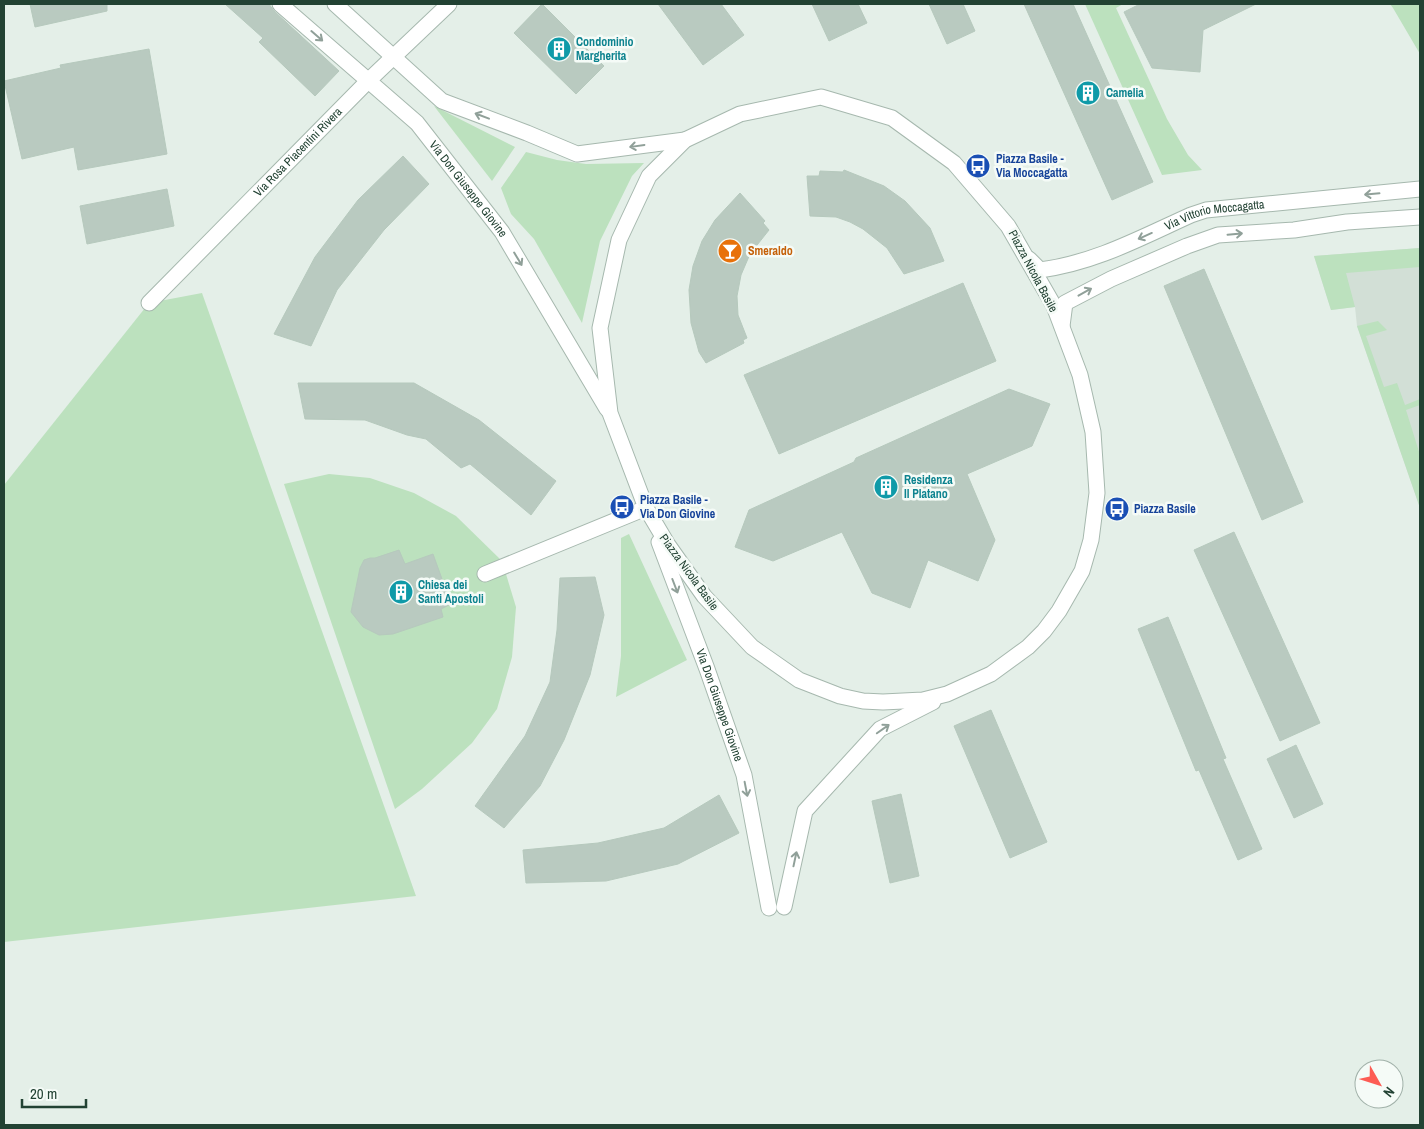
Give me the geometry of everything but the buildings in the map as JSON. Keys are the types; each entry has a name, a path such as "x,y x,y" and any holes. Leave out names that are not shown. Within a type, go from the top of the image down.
{"street":[{"name":"Via Don Giuseppe Giovine","path":"280,4 417,123 502,232 610,413"},
{"path":"335,4 442,101 578,154 685,140"},
{"name":"Via Rosa Piacentini Rivera","path":"149,303 368,81 449,4"},
{"name":"Piazza Nicola Basile","path":"821,97 892,118 954,162 1008,226 1024,254 1054,306 1080,375 1093,432 1097,477 1096,500 1094,523 1082,570 1059,611 1028,647 991,674 948,694 910,701 863,701 840,696 799,680 752,647 718,611 690,577 646,508 610,413 600,328 618,240 649,176 685,140 740,114 821,97"},
{"name":"Via Vittorio Moccagatta","path":"1024,254 1040,270 1064,267 1100,256 1206,210 1420,189"},
{"name":"Via Vittorio Moccagatta","path":"1062,330 1065,303 1111,279 1208,238 1231,234 1294,230 1347,222 1420,217"},
{"name":"Via Don Giuseppe Giovine","path":"646,508 707,669 744,775 777,907 805,811 880,729 948,694"},
{"path":"485,574 646,508"}],"shaded area":[{"path":"1420,248 1420,508 1357,326 1355,307 1331,310 1314,256"}],"green space":[{"path":"1085,4 1123,4 1116,8 1167,119 1188,155 1202,170 1162,175"},
{"path":"1390,4 1420,4 1420,54 1393,8"},
{"path":"434,106 515,147 492,181"},
{"path":"526,152 557,160 586,164 644,163 632,176 600,241 582,323 534,239 511,214 501,188"},
{"path":"1420,248 1420,267 1346,273 1355,307 1331,310 1314,256"},
{"path":"202,293 416,896 4,942 4,485 149,303"},
{"path":"1378,321 1387,330 1366,336 1384,387 1397,383 1405,405 1420,399 1420,405 1406,410 1420,455 1420,508 1357,326"},
{"path":"329,474 370,478 414,493 456,516 502,561 516,607 512,657 497,709 472,743 422,789 395,809 284,484"},
{"path":"629,534 687,660 616,697 621,656 621,538"}],"place":[{"name":"Condominio Margherita","path":"559,49"},
{"name":"Camelia","path":"1088,93"},
{"name":"Piazza Basile - Via Moccagatta","path":"978,166"},
{"name":"Smeraldo","path":"730,251"},
{"name":"Residenza Il Platano","path":"886,487"},
{"name":"Piazza Basile - Via Don Giovine","path":"622,507"},
{"name":"Piazza Basile","path":"1117,509"},
{"name":"Chiesa dei Santi Apostoli","path":"401,592"}]}
